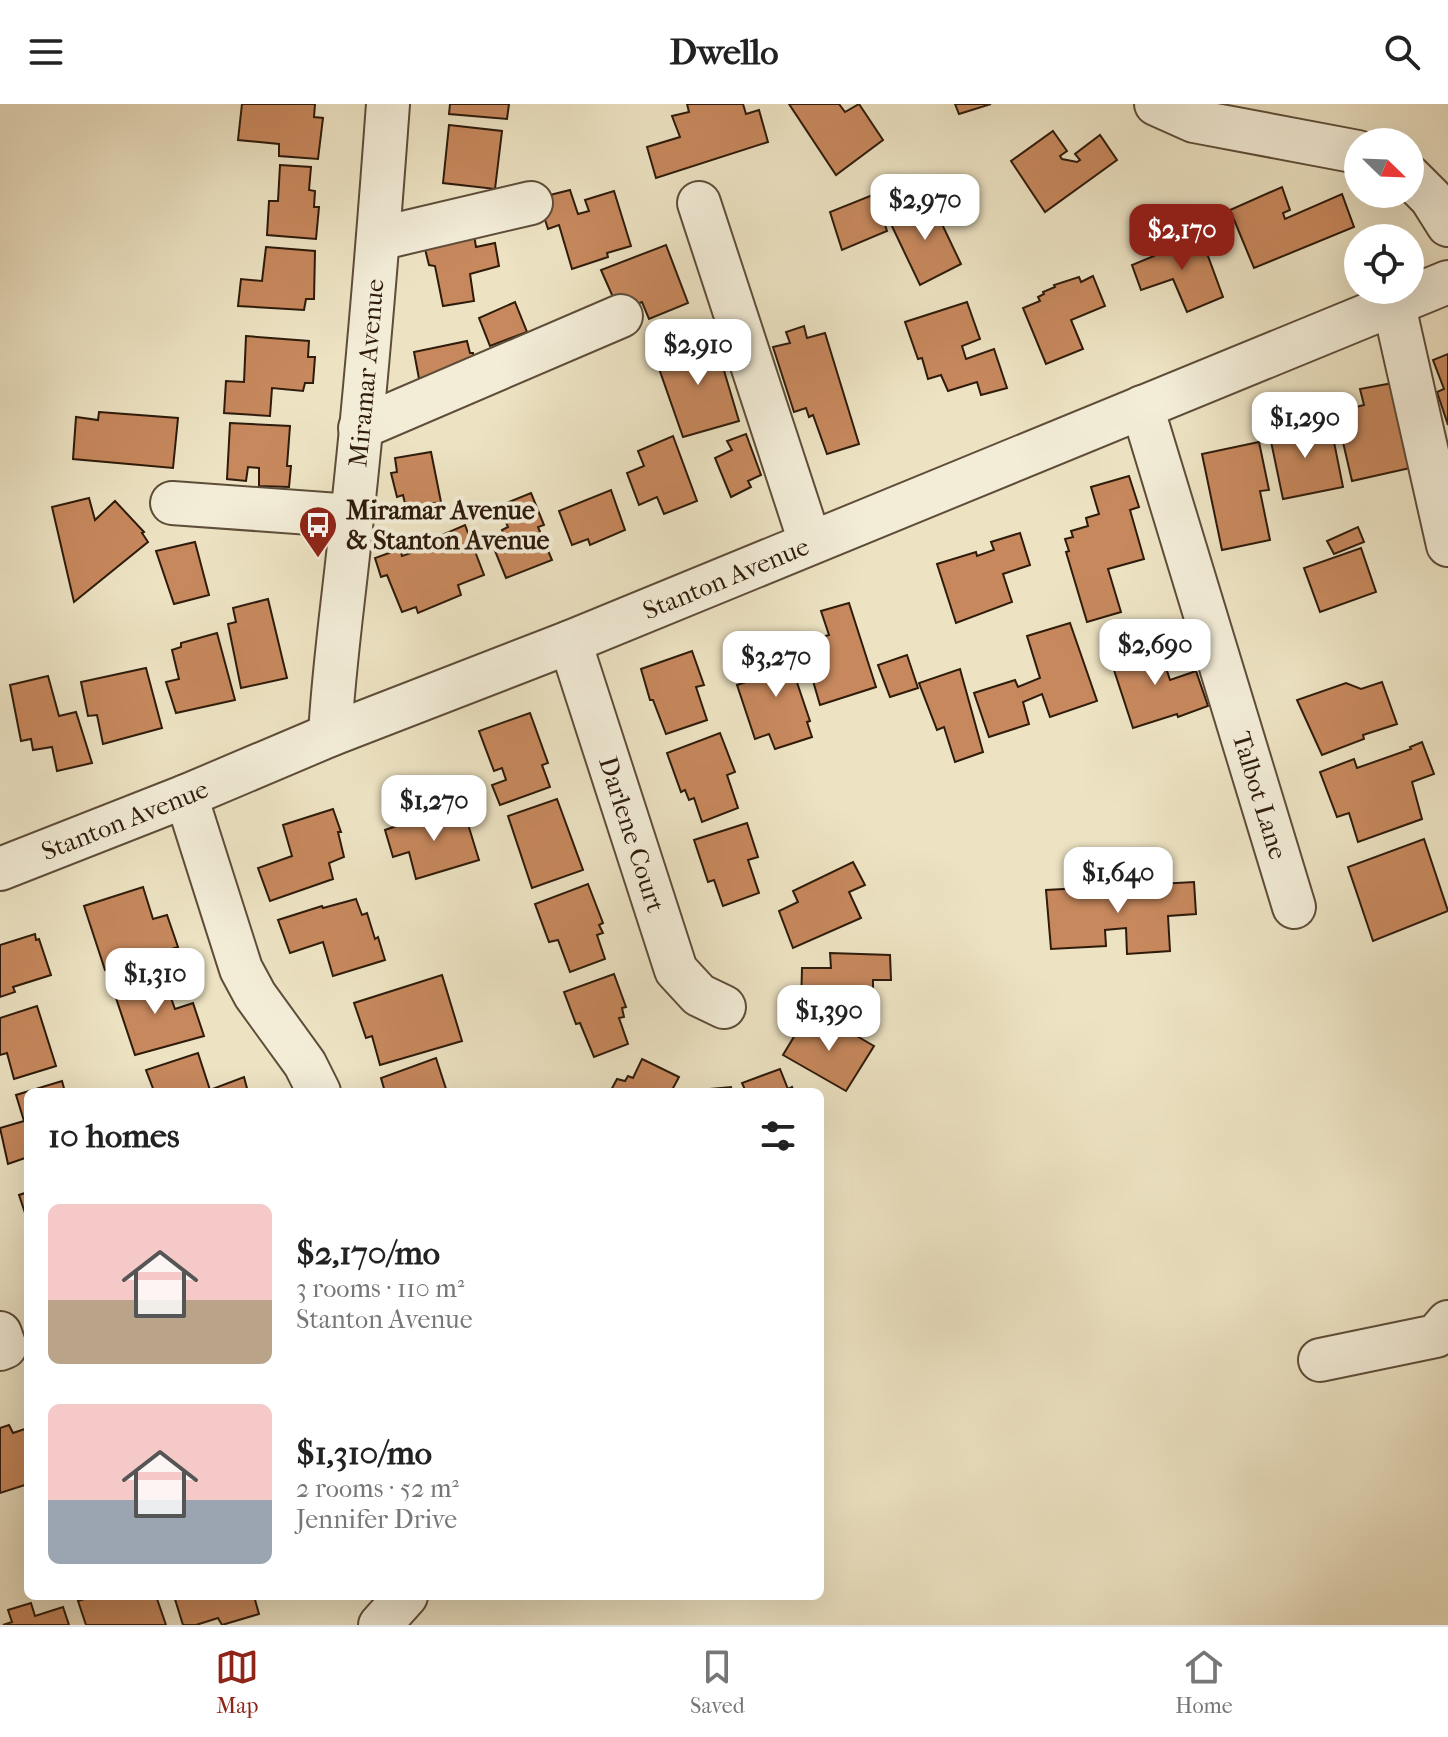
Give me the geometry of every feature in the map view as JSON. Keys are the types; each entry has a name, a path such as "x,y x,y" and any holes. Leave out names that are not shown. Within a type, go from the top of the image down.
{"street":[{"name":"Miramar Avenue","path":"330,735 388,104"},
{"path":"1156,104 1194,121 1344,149"},
{"path":"1424,191 1448,225"},
{"path":"378,239 531,203"},
{"path":"699,203 810,542"},
{"name":"Stanton Avenue","path":"0,869 570,642 1448,282"},
{"path":"1394,306 1448,545"},
{"path":"360,428 621,316"},
{"name":"Talbot Lane","path":"1142,407 1294,907"},
{"path":"172,503 352,516"},
{"name":"Darlene Court","path":"570,642 676,970 699,995 724,1007"},
{"path":"186,796 241,969 255,995 305,1064 317,1088"},
{"path":"1320,1360 1436,1336 1448,1322"},
{"path":"0,1333 5,1347 0,1349"},
{"path":"380,1625 402,1600"}],"building":[{"path":"242,104 315,104 314,117 323,118 318,159 279,156 279,144 238,140"},
{"path":"450,104 509,104 507,119 449,114"},
{"path":"687,104 743,104 746,114 759,110 768,142 656,178 647,147 680,137 672,116 689,112"},
{"path":"789,104 839,104 845,112 859,104 883,140 836,175"},
{"path":"955,104 991,104 959,114"},
{"path":"449,125 502,131 495,189 443,183"},
{"path":"1053,131 1067,151 1060,156 1062,159 1077,162 1080,160 1075,154 1100,135 1117,160 1045,212 1011,161"},
{"path":"280,165 311,167 309,190 315,191 314,207 319,207 316,239 267,235 269,201 278,201"},
{"path":"1282,187 1290,210 1283,213 1285,219 1342,194 1344,208 1347,208 1353,224 1344,224 1344,231 1254,268 1230,210"},
{"path":"570,190 578,214 589,211 585,200 614,191 631,246 572,269 559,225 548,229 538,198"},
{"path":"875,194 887,231 842,250 830,212"},
{"path":"930,199 961,264 920,285 890,222 895,220 893,217"},
{"path":"474,235 476,247 495,243 499,266 470,274 474,301 443,306 435,266 429,265 424,245"},
{"path":"1201,237 1223,297 1187,312 1173,279 1141,290 1132,265 1154,256 1152,251 1182,239 1183,244"},
{"path":"666,245 688,303 649,319 642,302 634,305 631,298 616,304 601,270"},
{"path":"266,247 315,251 314,299 306,299 304,310 238,306 241,279 262,281"},
{"path":"1093,276 1105,306 1071,320 1083,349 1046,364 1023,308 1040,301 1038,297 1054,285 1079,277 1081,282"},
{"path":"515,302 527,332 490,346 479,318"},
{"path":"967,302 980,339 962,346 966,359 994,349 1007,388 981,395 977,382 948,391 941,375 928,379 922,358 918,359 905,322"},
{"path":"804,326 807,338 825,333 859,444 827,454 813,415 809,417 806,408 794,412 773,347 790,343 786,332"},
{"path":"246,336 309,341 308,357 315,357 313,383 305,383 303,391 272,388 270,416 224,413 226,381 244,382"},
{"path":"714,337 739,421 683,437 655,357"},
{"path":"467,341 470,353 473,353 476,373 420,384 414,352"},
{"path":"1448,354 1448,425 1437,392 1444,389 1433,360"},
{"path":"1393,383 1410,468 1352,481 1336,412 1364,405 1360,389"},
{"path":"99,412 178,418 173,468 73,459 76,417 98,420"},
{"path":"1300,421 1302,433 1331,427 1343,487 1283,499 1268,427"},
{"path":"230,423 290,426 289,487 259,486 259,468 248,467 246,481 227,479"},
{"path":"746,434 761,475 748,481 751,487 731,497 715,458 732,450 727,441"},
{"path":"673,436 697,501 664,514 657,497 639,505 627,473 644,466 638,451"},
{"path":"1259,442 1269,490 1260,491 1270,540 1222,550 1202,454"},
{"path":"431,452 441,502 406,508 403,495 397,497 391,473 397,472 395,458"},
{"path":"1129,476 1139,507 1130,510 1144,559 1108,569 1121,612 1087,622 1065,539 1073,537 1071,531 1088,526 1086,518 1099,514 1091,487"},
{"path":"611,490 625,530 590,545 588,539 572,545 559,511"},
{"path":"531,493 544,525 538,527 552,560 506,578 491,541 504,536 502,530 508,527 499,506"},
{"path":"89,498 95,520 115,501 144,532 148,542 74,602 52,507"},
{"path":"465,525 484,575 458,585 461,595 418,613 416,607 402,612 387,575 381,577 375,558 400,549 402,556 438,544 435,538"},
{"path":"1358,527 1364,542 1334,554 1327,541"},
{"path":"1020,533 1030,565 1003,574 1012,602 956,623 937,564 994,550 991,542"},
{"path":"195,542 209,595 174,604 156,551"},
{"path":"1361,548 1376,592 1320,612 1304,568"},
{"path":"268,599 287,678 241,688 228,624 236,622 233,608"},
{"path":"849,603 876,687 820,705 806,657 826,651 822,637 829,635 821,611"},
{"path":"1070,623 1097,701 1050,717 1042,694 1023,702 1029,724 989,737 974,693 1015,680 1018,687 1040,678 1027,636"},
{"path":"217,633 235,700 176,713 166,682 179,679 172,650 181,647 181,643"},
{"path":"782,638 810,721 807,722 812,737 775,749 769,734 755,739 737,685 764,676 755,646"},
{"path":"1158,643 1170,680 1196,671 1208,706 1133,728 1110,658"},
{"path":"692,651 704,685 696,687 707,720 666,734 653,700 650,700 641,669"},
{"path":"907,655 918,688 890,697 878,665"},
{"path":"146,668 162,728 103,744 97,715 88,716 81,682"},
{"path":"960,669 983,752 955,762 944,727 937,730 919,683"},
{"path":"48,676 59,716 76,712 92,763 57,771 52,747 33,750 31,739 21,741 10,685"},
{"path":"1382,682 1397,724 1363,735 1364,739 1322,755 1297,700 1346,683 1361,689"},
{"path":"530,713 548,763 542,765 550,787 500,805 492,785 506,780 502,768 494,771 479,731"},
{"path":"720,733 735,772 727,775 738,808 702,822 694,798 689,800 685,790 681,792 667,753"},
{"path":"1422,742 1434,774 1412,782 1422,819 1358,842 1349,813 1337,817 1320,772 1354,759 1357,768 1411,749"},
{"path":"557,799 583,870 532,888 508,816"},
{"path":"463,808 479,860 416,879 409,852 393,857 385,830 434,813 436,818"},
{"path":"333,809 341,832 338,832 344,857 329,863 333,879 270,901 258,868 292,856 283,825"},
{"path":"747,823 758,857 748,860 759,893 723,906 714,880 708,882 694,840"},
{"path":"1424,839 1448,911 1373,941 1348,867"},
{"path":"853,862 865,885 849,892 861,918 793,948 779,911 798,902 793,891"},
{"path":"1194,882 1196,914 1168,916 1170,951 1127,954 1126,928 1105,930 1106,946 1051,949 1046,890"},
{"path":"588,884 603,923 599,925 603,933 597,935 605,959 570,972 558,940 549,942 535,904"},
{"path":"143,887 153,919 167,915 178,947 105,970 84,906"},
{"path":"356,899 362,915 367,913 385,960 333,976 323,942 290,953 278,920"},
{"path":"35,934 51,975 13,987 15,992 0,997 0,945"},
{"path":"830,953 890,955 891,980 873,980 873,1008 801,1007 802,968 831,968"},
{"path":"162,973 175,1009 193,1003 204,1036 135,1055 113,989"},
{"path":"614,974 626,1007 622,1008 624,1017 619,1018 628,1044 594,1057 580,1023 576,1024 564,992"},
{"path":"442,975 462,1041 380,1065 372,1036 366,1038 354,1003"},
{"path":"37,1006 56,1066 14,1079 7,1053 0,1055 0,1018"},
{"path":"804,1020 829,1034 836,1024 874,1046 846,1091 783,1055"},
{"path":"198,1053 209,1088 153,1088 146,1070"},
{"path":"436,1058 446,1088 384,1088 381,1078"},
{"path":"642,1059 679,1077 673,1088 612,1088 617,1079 625,1081 628,1076 633,1078"},
{"path":"780,1069 788,1088 744,1088 742,1083"},
{"path":"244,1077 247,1088 215,1088"},
{"path":"62,1081 64,1088 39,1088"},
{"path":"24,1093 24,1121 16,1095"},
{"path":"24,1121 24,1158 8,1164 0,1128"},
{"path":"24,1193 24,1210 19,1195"},
{"path":"9,1425 13,1433 24,1429 24,1485 0,1493 0,1428"},
{"path":"157,1600 166,1625 86,1625 78,1601"},
{"path":"175,1600 255,1600 259,1614 222,1625 218,1618 196,1625 183,1625"},
{"path":"31,1603 35,1616 63,1607 69,1625 3,1625 12,1622 8,1610"}],"place":[{"name":"Miramar Avenue & Stanton Avenue","path":"318,559"}]}
